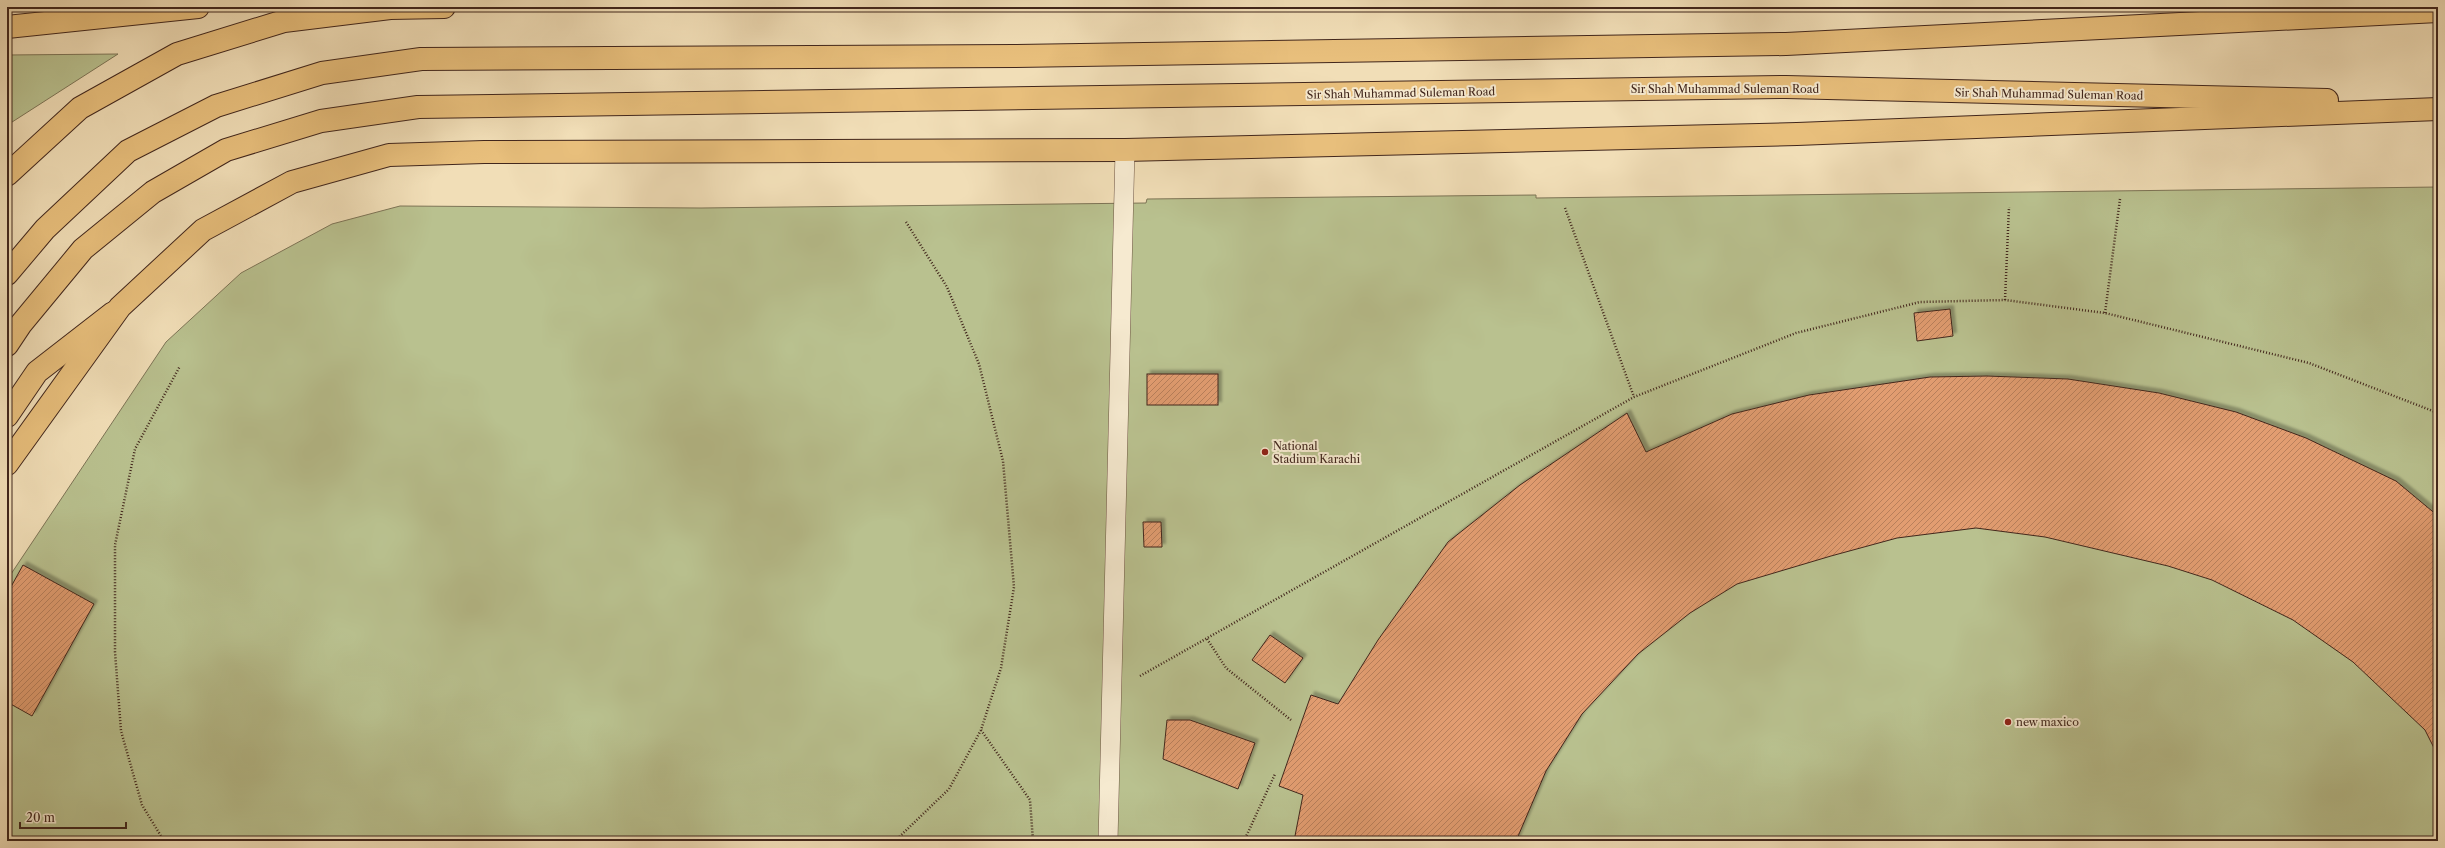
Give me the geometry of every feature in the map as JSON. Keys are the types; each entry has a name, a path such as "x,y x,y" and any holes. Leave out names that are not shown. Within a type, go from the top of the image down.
{"main road":[{"path":"7,27 198,7"},
{"path":"328,7 369,10"},
{"path":"7,175 80,108 177,54 284,20 369,10 444,7"},
{"path":"7,274 45,229 128,151 216,106 322,73 420,60 1014,56 1786,44 2438,11"},
{"name":"Sir Shah Muhammad Suleman Road","path":"7,345 21,324 83,249 153,192 226,150 321,121 418,107 1011,100 1786,87 2438,103"},
{"path":"7,416 37,372 120,307 203,230 292,182 389,155 484,152 1125,150 1797,134 2438,109"},
{"path":"7,464 120,307"}],"lane":[{"path":"1108,841 1125,150"}],"path":[{"path":"2105,314 2120,199"},
{"path":"2005,300 2009,207"},
{"path":"1565,208 1634,397"},
{"path":"895,841 949,788 981,730 1001,668 1014,587 1003,461 979,364 947,287 906,222"},
{"path":"1112,692 1634,397 1796,333 1920,302 2005,300 2105,314 2310,363 2438,413"},
{"path":"164,841 142,804 121,731 115,652 115,545 135,449 180,366"},
{"path":"1207,639 1226,668 1291,720"},
{"path":"981,730 1030,800 1033,841"},
{"path":"1244,841 1275,774"}],"green space":[{"path":"118,54 9,124 7,126 7,55"},
{"name":"National Stadium Karachi","path":"2438,187 2438,841 7,841 7,580 166,342 241,273 332,224 400,206 701,208 1146,203 1147,199 1536,195 1536,198"}],"building":[{"path":"1950,309 1953,336 1917,341 1914,313"},
{"path":"1147,374 1218,374 1218,405 1147,405"},
{"path":"1987,376 2068,379 2159,393 2236,412 2306,438 2396,481 2438,516 2438,756 2425,730 2353,662 2293,620 2212,580 2168,566 2045,537 1976,528 1897,538 1831,556 1737,584 1690,613 1638,654 1582,714 1546,771 1516,841 1294,841 1303,795 1279,786 1311,695 1338,704 1378,640 1448,542 1520,485 1627,413 1646,452 1732,414 1809,395 1930,377"},
{"path":"1143,522 1161,522 1162,547 1144,547"},
{"path":"23,565 94,604 32,716 7,702 7,594"},
{"path":"1270,635 1303,658 1285,683 1252,660"},
{"path":"1167,720 1190,720 1255,743 1238,789 1163,759"}],"place":[{"name":"National Stadium Karachi","path":"1265,452"},
{"name":"new maxico","path":"2008,722"}]}
